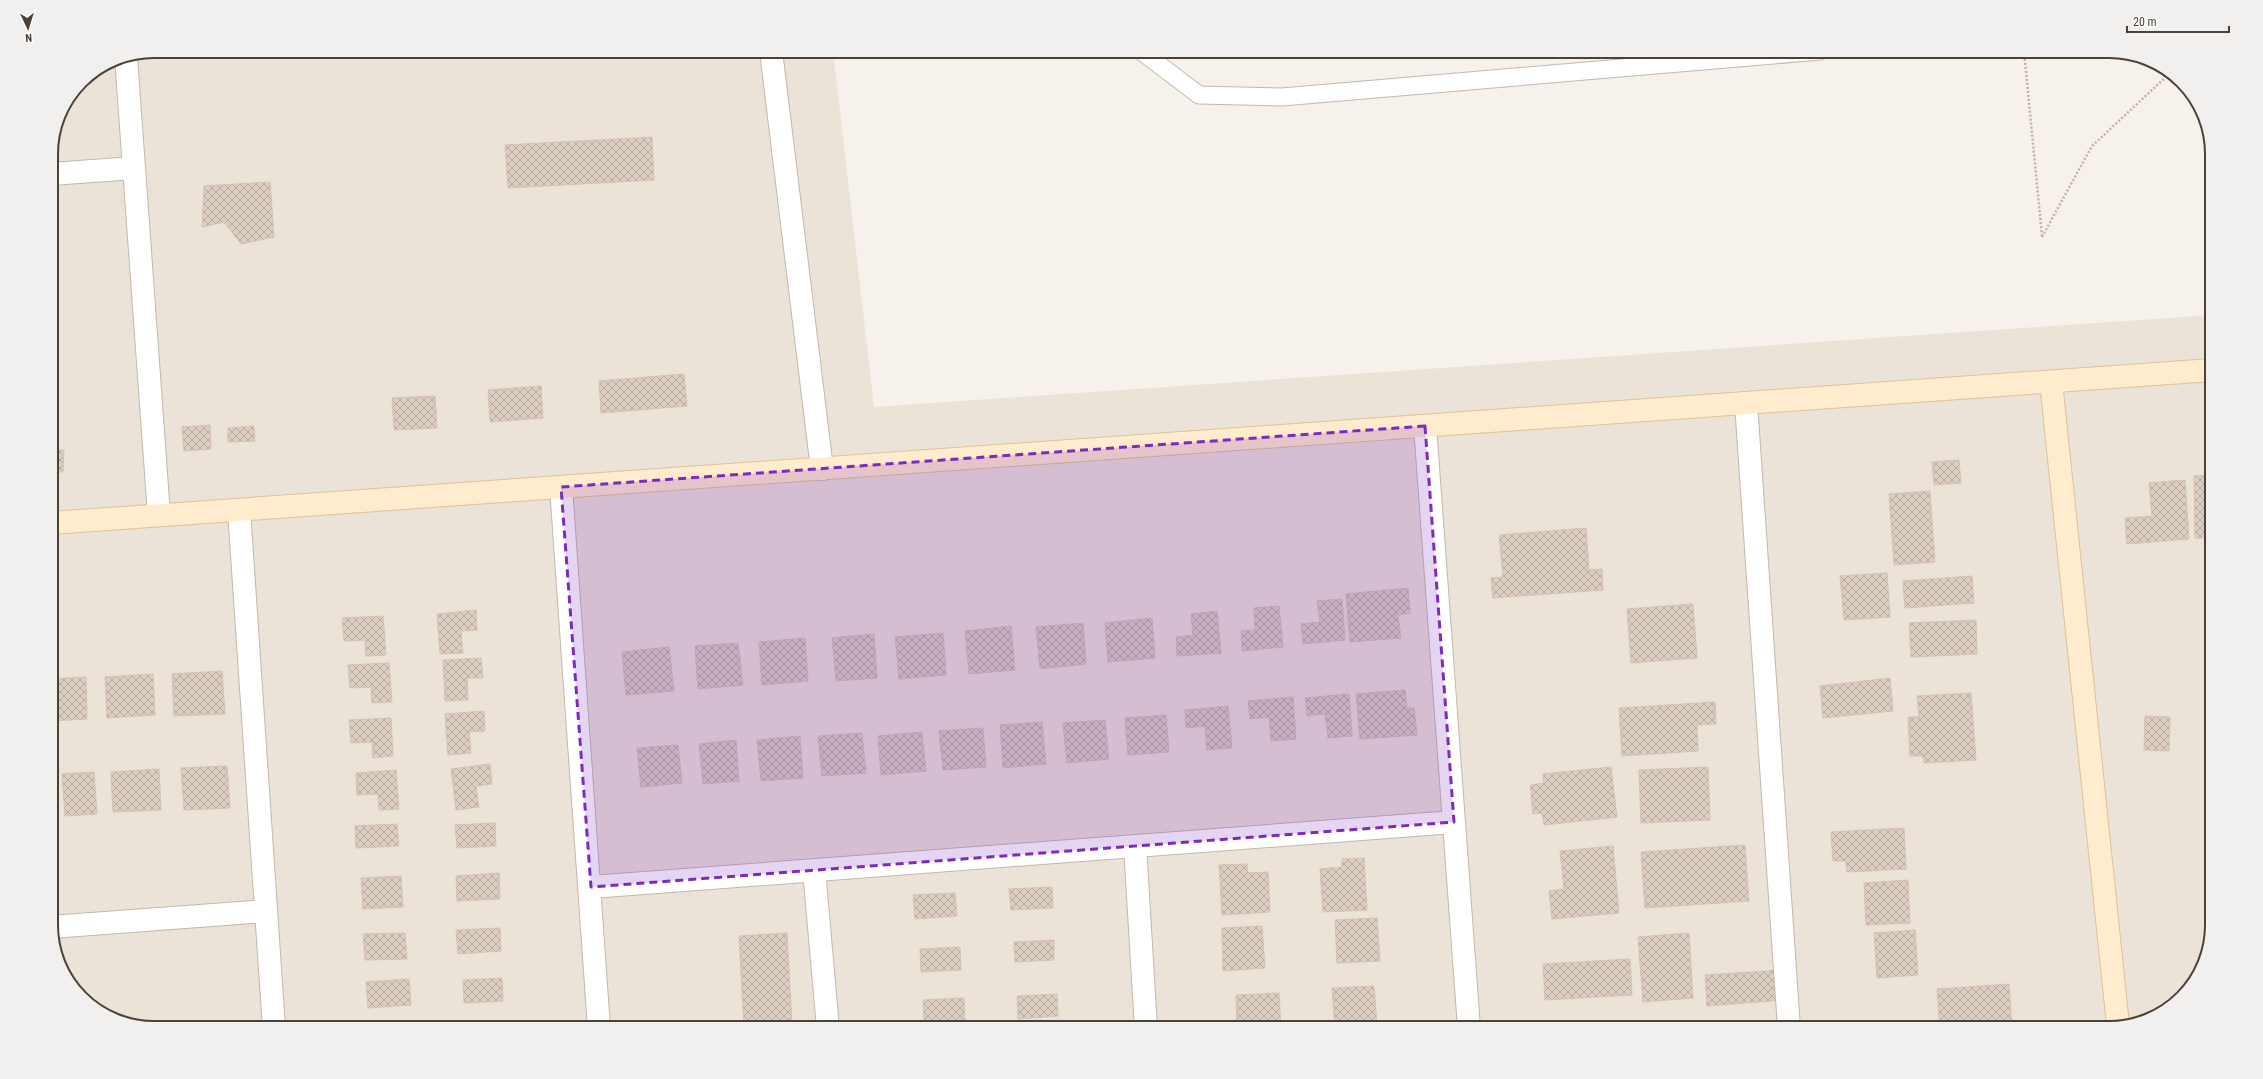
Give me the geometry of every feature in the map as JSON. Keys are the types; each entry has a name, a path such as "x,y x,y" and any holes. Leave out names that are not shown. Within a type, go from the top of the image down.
{"street":[{"path":"772,58 822,469"},
{"path":"126,62 159,515"},
{"path":"58,173 134,168"},
{"path":"58,522 2205,371"},
{"path":"2051,382 2118,1020"},
{"path":"1746,403 1789,1021"},
{"path":"1425,426 1468,1021"},
{"path":"561,487 591,887 599,1021"},
{"path":"239,510 274,1021"},
{"path":"591,887 1454,822"},
{"path":"1135,846 1146,1021"},
{"path":"814,870 827,1021"},
{"path":"58,925 266,910"}],"lane":[{"path":"1150,58 1199,95 1282,97 1738,58"}],"path":[{"path":"2025,58 2042,237 2092,146 2166,77"}],"highlighted area":[{"path":"1425,426 1454,822 591,887 561,487"}],"shaded area":[{"path":"148,58 834,58 874,407 2205,315 2205,925 2203,943 2198,962 2181,988 2162,1005 2146,1014 2134,1018 2109,1021 148,1021 129,1018 106,1008 91,997 74,978 63,956 58,931 58,148 61,129 65,117 74,101 86,86 101,74 117,65 129,61"}],"building":[{"path":"652,137 654,180 508,188 505,145"},
{"path":"270,182 274,237 241,244 224,222 202,227 204,186"},
{"path":"684,374 687,406 601,413 599,381"},
{"path":"541,386 543,418 490,422 488,390"},
{"path":"435,396 437,428 394,430 392,398"},
{"path":"210,425 211,449 184,451 182,427"},
{"path":"254,426 255,441 228,442 228,428"},
{"path":"58,450 64,450 63,472 58,472"},
{"path":"1959,460 1961,483 1934,485 1932,462"},
{"path":"2205,475 2205,538 2195,538 2194,476"},
{"path":"2185,480 2189,539 2127,544 2125,518 2152,516 2149,483"},
{"path":"1930,491 1935,562 1894,565 1889,494"},
{"path":"1586,528 1589,570 1602,569 1603,590 1493,598 1491,578 1503,577 1499,535"},
{"path":"1887,573 1890,617 1844,620 1840,576"},
{"path":"1972,576 1974,603 1905,608 1903,581"},
{"path":"1408,588 1410,613 1398,615 1401,638 1350,642 1346,594"},
{"path":"1342,599 1345,640 1303,644 1301,624 1320,622 1317,601"},
{"path":"1693,604 1697,658 1631,663 1627,609"},
{"path":"1279,606 1283,647 1242,651 1241,631 1255,630 1254,608"},
{"path":"476,610 477,630 461,631 463,653 440,654 437,614"},
{"path":"1217,611 1221,653 1177,656 1176,637 1193,635 1191,614"},
{"path":"383,616 386,655 366,656 365,640 344,641 342,618"},
{"path":"1152,618 1155,658 1108,662 1105,623"},
{"path":"1976,620 1977,654 1911,657 1909,623"},
{"path":"1083,623 1086,664 1040,669 1036,627"},
{"path":"1011,626 1015,670 969,674 965,631"},
{"path":"943,633 946,675 899,679 895,637"},
{"path":"874,634 877,678 836,681 832,638"},
{"path":"805,638 808,681 762,685 759,642"},
{"path":"738,643 743,685 698,689 695,646"},
{"path":"669,647 674,691 626,695 622,652"},
{"path":"481,658 483,678 467,678 468,700 445,701 443,660"},
{"path":"389,663 392,702 372,703 371,687 350,688 348,665"},
{"path":"222,671 225,714 174,716 172,674"},
{"path":"153,674 155,715 107,718 105,677"},
{"path":"86,677 87,719 58,721 58,679"},
{"path":"1890,678 1893,711 1823,718 1820,686"},
{"path":"1405,690 1407,708 1414,708 1417,735 1360,739 1356,694"},
{"path":"1971,693 1976,760 1924,763 1923,756 1910,756 1908,717 1919,717 1917,696"},
{"path":"1349,694 1352,736 1328,738 1325,714 1307,716 1305,698"},
{"path":"1293,697 1296,739 1271,741 1269,717 1250,719 1248,701"},
{"path":"1715,702 1716,724 1697,725 1698,751 1622,756 1619,708"},
{"path":"1228,706 1232,748 1207,750 1205,726 1186,728 1185,710"},
{"path":"484,711 485,731 469,732 471,753 448,755 445,714"},
{"path":"1166,715 1169,752 1128,755 1125,718"},
{"path":"2145,716 2170,717 2169,751 2144,750"},
{"path":"391,718 393,756 373,758 372,742 351,743 349,720"},
{"path":"1105,720 1109,759 1067,763 1063,723"},
{"path":"1042,722 1046,764 1003,768 1000,725"},
{"path":"983,728 986,767 943,770 939,731"},
{"path":"922,732 926,771 881,775 878,736"},
{"path":"862,733 866,773 822,776 818,736"},
{"path":"800,736 803,778 761,781 757,740"},
{"path":"736,740 739,781 703,784 699,744"},
{"path":"678,745 682,783 641,787 637,748"},
{"path":"490,764 492,784 476,786 479,807 456,810 451,769"},
{"path":"227,766 230,808 184,810 181,768"},
{"path":"1611,767 1617,817 1544,825 1542,813 1533,814 1530,785 1544,783 1543,774"},
{"path":"1708,767 1710,820 1641,823 1639,770"},
{"path":"159,769 161,810 113,812 111,772"},
{"path":"396,770 399,809 379,810 378,794 357,795 356,773"},
{"path":"94,772 97,814 65,816 62,774"},
{"path":"495,823 496,846 457,848 455,825"},
{"path":"397,824 399,846 356,848 355,826"},
{"path":"1904,828 1906,869 1847,872 1846,861 1833,861 1831,832"},
{"path":"1745,845 1749,901 1645,908 1641,852"},
{"path":"1613,846 1619,913 1552,919 1549,891 1564,889 1560,851"},
{"path":"1364,858 1367,910 1323,912 1320,869 1342,867 1342,859"},
{"path":"1247,864 1248,873 1268,872 1270,912 1222,915 1219,865"},
{"path":"499,873 500,899 457,901 456,876"},
{"path":"401,876 403,907 363,909 361,878"},
{"path":"1908,880 1910,923 1866,925 1864,883"},
{"path":"1052,887 1053,908 1011,910 1009,889"},
{"path":"955,893 957,916 915,919 913,895"},
{"path":"1377,918 1380,961 1337,963 1335,920"},
{"path":"1262,926 1265,968 1223,971 1222,928"},
{"path":"500,928 501,951 458,954 456,930"},
{"path":"1915,930 1918,975 1877,978 1874,933"},
{"path":"405,933 407,959 365,960 363,934"},
{"path":"787,933 792,1021 744,1021 739,936"},
{"path":"1689,933 1693,998 1643,1002 1638,937"},
{"path":"1054,940 1054,960 1015,962 1014,942"},
{"path":"960,947 961,970 921,972 920,949"},
{"path":"1630,959 1632,995 1545,1000 1543,964"},
{"path":"1781,970 1783,1000 1707,1006 1705,975"},
{"path":"502,978 503,1001 464,1003 463,980"},
{"path":"409,979 411,1005 368,1008 366,982"},
{"path":"2009,984 2012,1021 1939,1021 1937,989"},
{"path":"1374,986 1377,1021 1334,1021 1332,988"},
{"path":"1279,993 1281,1021 1237,1021 1236,995"},
{"path":"1057,994 1058,1016 1018,1019 1017,996"},
{"path":"964,998 965,1021 924,1021 923,1000"}]}
